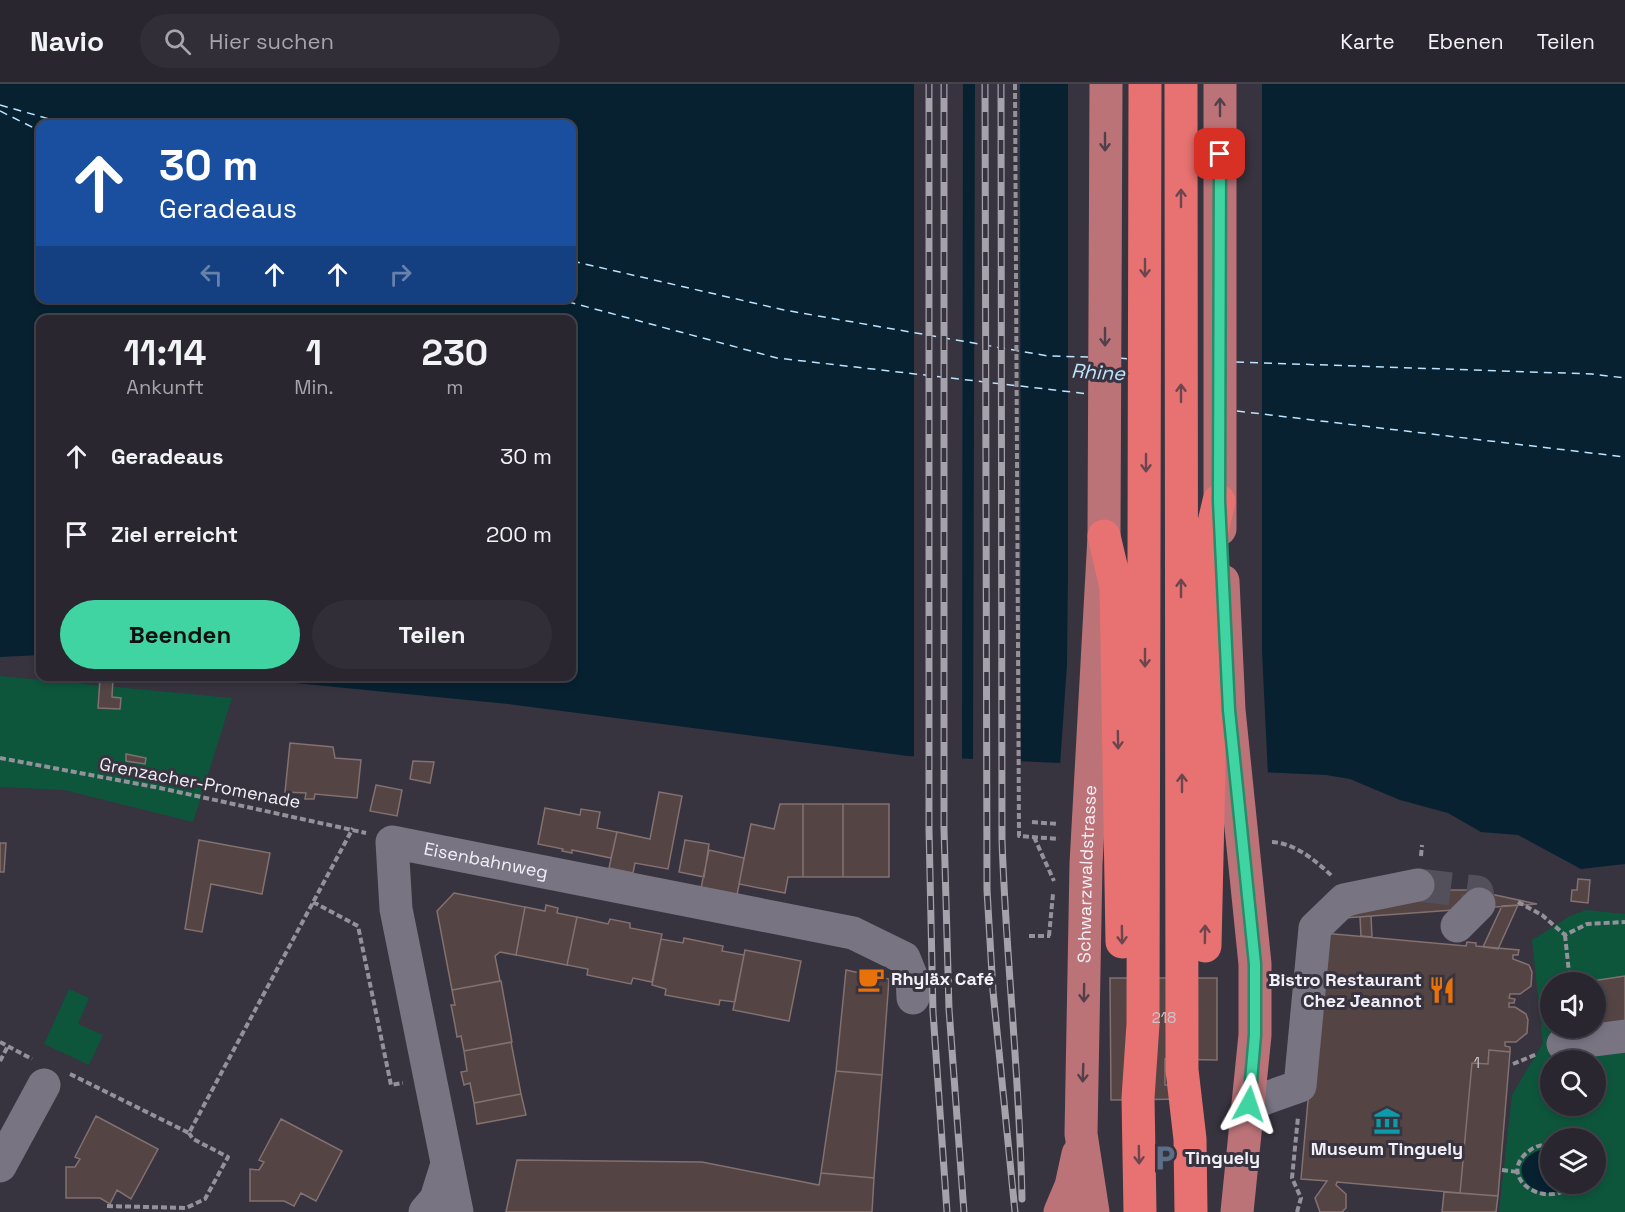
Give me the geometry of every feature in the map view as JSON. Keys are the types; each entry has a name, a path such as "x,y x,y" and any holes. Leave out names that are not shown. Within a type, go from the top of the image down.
{"highway":[{"path":"1140,1212 1138,1098 1143,1024 1145,84"},
{"path":"1181,84 1182,1070 1190,1139 1191,1212"},
{"path":"1190,1139 1203,1065 1209,770 1208,548 1219,501"},
{"path":"1104,536 1116,587 1123,1022 1138,1098"}],"main road":[{"name":"Schwarzwaldstrasse","path":"1093,1212 1081,1134 1088,824 1104,536 1106,84"},
{"path":"1220,84 1219,501 1229,710 1255,964 1255,1035 1238,1211"},
{"path":"1060,1212 1071,1186 1081,1134"}],"street":[{"name":"Eisenbahnweg","path":"392,842 854,933 904,958 912,978 913,998"},
{"path":"392,842 396,909 457,1212"},
{"path":"1249,1104 1300,1086 1315,928 1344,900 1418,885"},
{"path":"1563,1044 1625,1036"},
{"path":"0,1166 46,1072"},
{"path":"425,1212 436,1199 447,1164"}],"path":[{"path":"1015,84 1019,836 1060,839"},
{"name":"Grenzacher-Promenade","path":"0,758 353,828 392,842"},
{"path":"189,1133 353,828"},
{"path":"1029,936 1051,936 1055,882 1034,837"},
{"path":"1280,842 1313,858 1334,878 1344,900"},
{"path":"313,902 358,926 391,1085 430,1077"},
{"path":"1518,902 1542,915 1565,935 1569,972"},
{"path":"1565,935 1587,924 1625,922"},
{"path":"0,1042 46,1072 77,1075 189,1133 193,1139 228,1157 205,1199 186,1208 107,1206"},
{"path":"0,1061 8,1046"},
{"path":"1297,1212 1301,1198 1292,1178 1300,1086"},
{"path":"1528,1195 1518,1180 1518,1172 1524,1155 1531,1149 1540,1147"},
{"path":"1502,1170 1518,1172"},
{"path":"1553,1201 1565,1194"}],"green space":[{"path":"0,676 232,698 193,822 64,790 0,787"},
{"path":"1586,910 1625,914 1625,1212 1499,1212 1512,1095 1543,1043 1542,1038 1606,1038 1606,972 1540,972 1540,1015 1532,940 1570,916"},
{"path":"69,989 89,998 78,1024 103,1035 89,1065 44,1044"}],"water":[{"name":"Rhine","path":"0,84 1625,84 1625,864 1581,869 1518,835 1481,832 1448,813 1400,800 1350,779 1326,775 908,756 508,704 274,681 576,681 576,315 36,315 36,655 0,657"},
{"path":"1540,1150 1540,1191 1528,1184 1522,1176 1522,1166 1527,1157"}],"pier":[{"path":"914,84 963,84 962,761 914,759"},
{"path":"975,84 1020,84 1021,764 973,762"},
{"path":"1068,84 1262,84 1262,651 1268,775 1060,766 1067,664"}],"building":[{"path":"100,681 113,681 112,697 121,698 120,709 98,708"},
{"path":"290,743 333,747 335,758 361,760 357,798 315,794 314,799 305,799 306,793 285,792"},
{"path":"126,754 146,758 145,764 126,761"},
{"path":"413,761 434,762 430,783 410,779"},
{"path":"376,785 402,790 397,816 370,811"},
{"path":"659,792 682,796 668,869 635,863 633,873 609,868 617,832 650,839"},
{"path":"780,804 803,804 803,877 788,877 785,893 739,884 751,824 774,829"},
{"path":"803,804 843,804 843,877 803,877"},
{"path":"843,804 889,804 889,877 843,877"},
{"path":"545,808 580,815 581,809 600,812 597,828 617,832 611,858 572,850 572,853 538,844"},
{"path":"199,840 270,853 262,894 211,884 202,932 185,929"},
{"path":"685,840 709,844 704,877 679,872"},
{"path":"0,843 6,843 4,872 0,872"},
{"path":"709,850 744,858 737,895 701,888"},
{"path":"1578,879 1590,880 1588,903 1571,901 1572,890 1577,890"},
{"path":"1441,890 1472,890 1537,904 1344,918 1406,895"},
{"path":"454,893 525,907 516,955 500,952 495,956 500,981 452,990 437,911"},
{"path":"546,905 558,908 557,913 577,917 567,965 516,955 525,907 545,911"},
{"path":"1518,905 1498,949 1483,947 1502,906"},
{"path":"1371,916 1372,937 1361,936 1360,917"},
{"path":"577,917 608,924 610,919 630,923 630,928 662,934 652,982 633,978 631,984 587,975 588,969 567,965"},
{"name":"Museum Tinguely","path":"1323,933 1466,946 1467,942 1476,943 1476,946 1519,950 1518,955 1513,955 1513,959 1529,965 1532,972 1531,986 1520,994 1510,994 1509,998 1515,999 1514,1003 1509,1003 1509,1007 1515,1007 1526,1014 1527,1033 1516,1042 1505,1042 1505,1046 1510,1047 1510,1052 1489,1050 1488,1064 1472,1063 1460,1193 1337,1182 1336,1185 1346,1194 1346,1208 1342,1212 1320,1212 1315,1198 1327,1181 1301,1179"},
{"path":"684,938 723,946 722,951 744,955 735,1002 720,1000 719,1005 665,995 666,989 652,985 661,939 683,943"},
{"path":"745,950 801,961 789,1021 733,1010"},
{"path":"846,970 889,979 882,1075 836,1071"},
{"path":"1625,976 1625,1022 1606,1025 1606,979"},
{"path":"1110,978 1217,978 1217,1060 1165,1059 1165,1085 1187,1085 1187,1099 1111,1100"},
{"path":"501,981 512,1042 464,1051 461,1036 457,1037 451,1005 455,1005 452,990"},
{"path":"511,1042 521,1094 474,1103 470,1083 464,1085 461,1072 467,1071 464,1051"},
{"path":"1489,1050 1510,1052 1498,1196 1460,1193 1472,1063 1488,1064"},
{"path":"836,1071 882,1075 874,1178 821,1173"},
{"path":"521,1094 526,1115 477,1124 474,1103"},
{"path":"96,1116 158,1149 131,1199 117,1190 110,1204 100,1198 66,1198 66,1167 75,1167 80,1159 75,1157"},
{"path":"281,1119 342,1151 316,1201 301,1193 294,1206 284,1201 250,1201 250,1169 259,1170 264,1162 259,1160"},
{"path":"517,1160 702,1162 819,1185 821,1173 874,1178 872,1212 506,1212"},
{"path":"1444,1192 1498,1196 1496,1212 1442,1212"}],"ferry route":[{"path":"0,105 53,120"},
{"path":"0,111 36,129"},
{"path":"576,262 784,310 1048,356 1088,357"},
{"path":"573,303 777,358 1089,394"},
{"path":"1119,358 1130,359"},
{"path":"1236,362 1592,374 1625,378"},
{"path":"1237,411 1625,457"}],"tunnel":[{"path":"1418,885 1477,892 1479,904"}],"railway":[{"path":"929,84 929,829 933,1012 947,1212"},
{"path":"944,84 944,829 949,1009 964,1212"},
{"path":"985,84 987,890 993,991 1015,1212"},
{"path":"1001,84 1002,840 1019,1109 1022,1199"}],"place":[{"name":"Rhyläx Café","path":"871,979"},
{"name":"Bistro Restaurant Chez Jeannot","path":"1442,990"},
{"name":"Museum Tinguely","path":"1387,1121"},
{"name":"Tinguely","path":"1165,1158"}],"route":[{"path":"1220,154 1219,501 1229,710 1255,964 1255,1035 1249,1104"}]}
